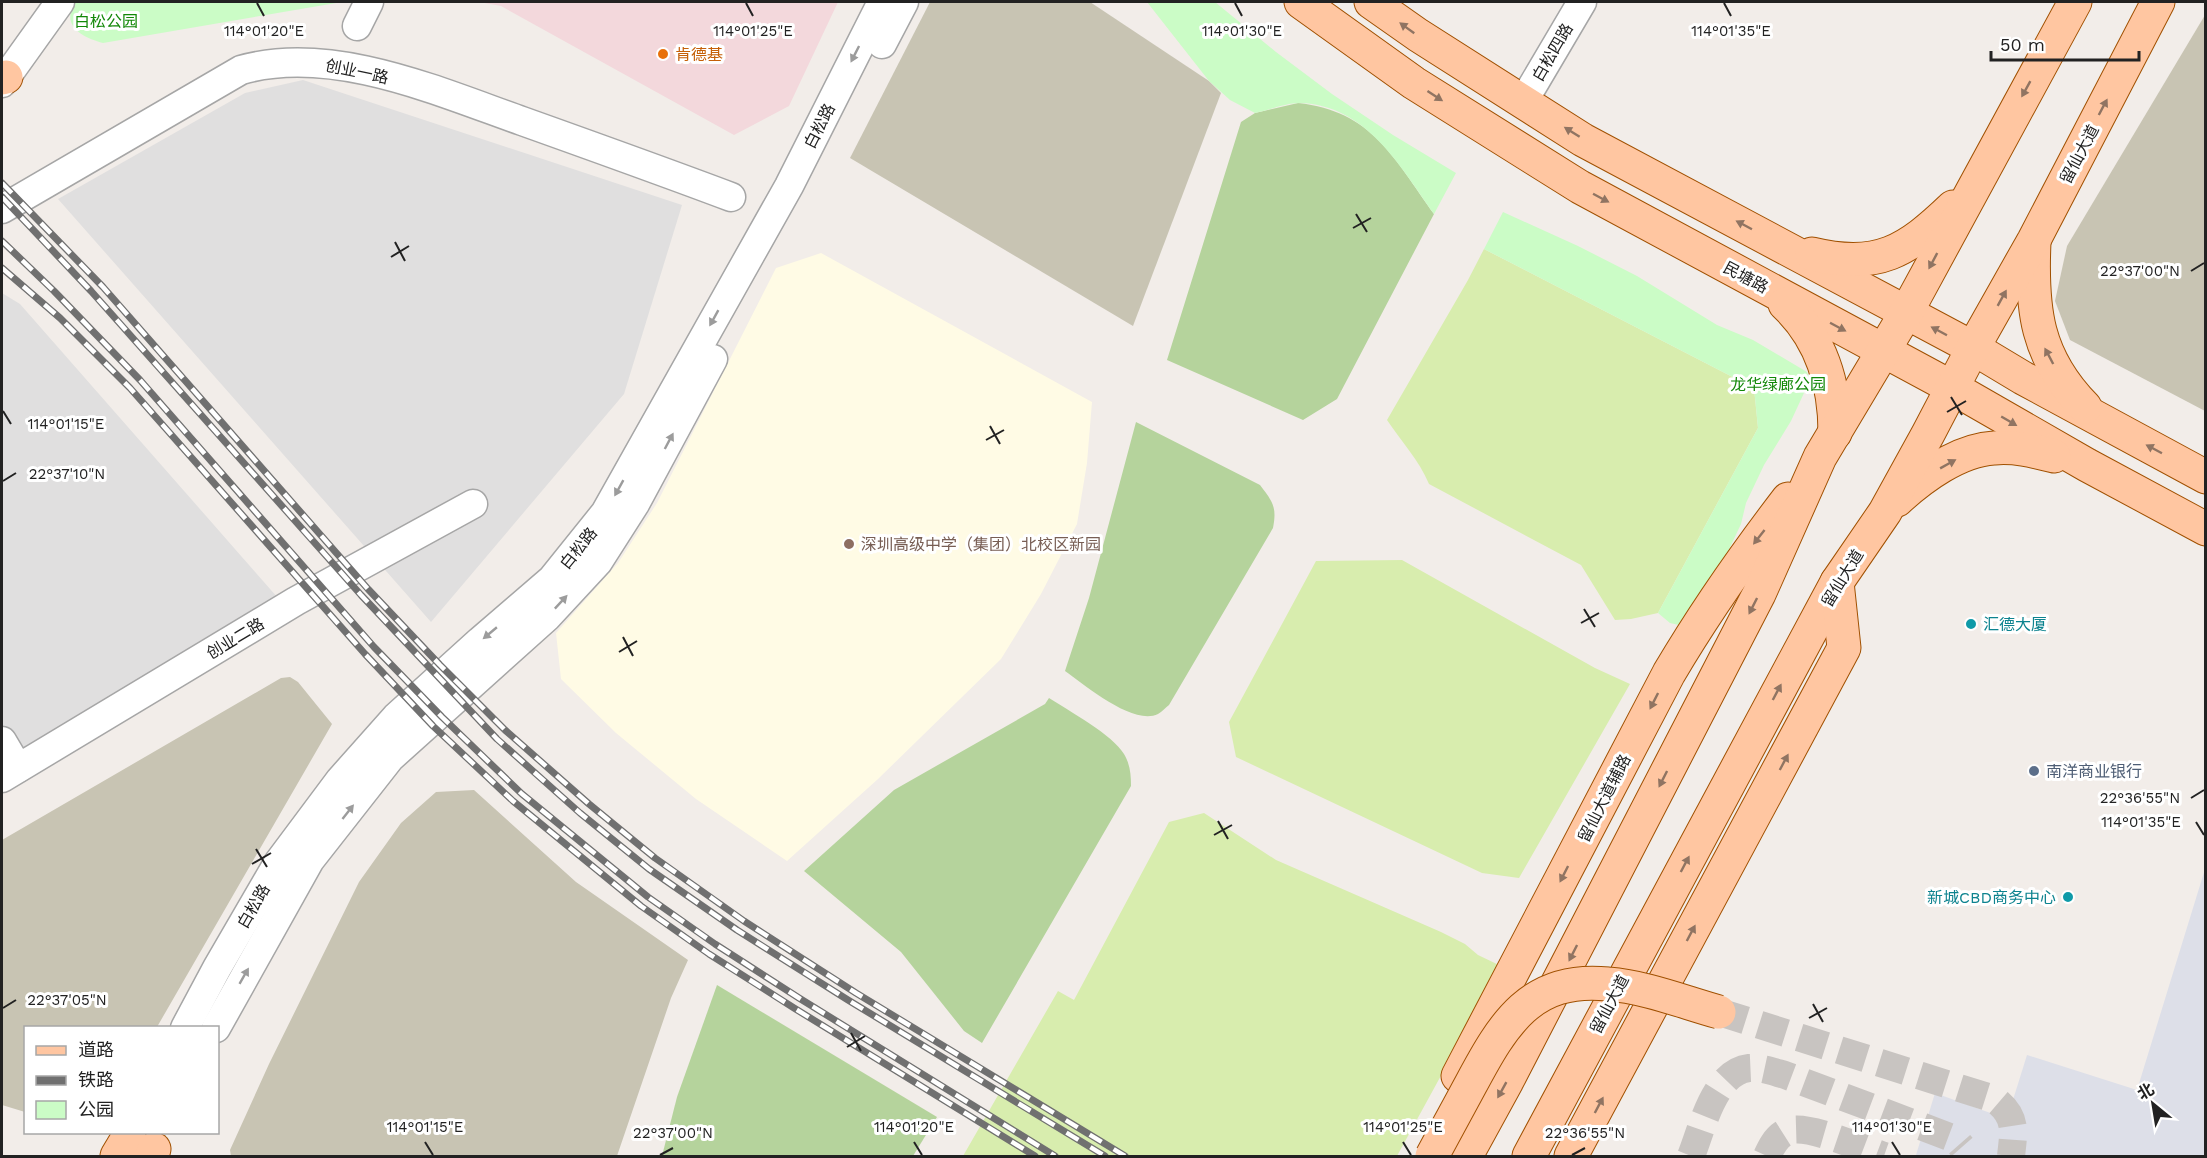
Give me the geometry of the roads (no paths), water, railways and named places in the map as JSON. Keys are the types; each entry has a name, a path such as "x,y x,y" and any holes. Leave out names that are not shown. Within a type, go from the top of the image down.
{"main road":[{"name":"民塘路","path":"1301,2 1414,83 1580,188 1953,388 2205,529"},
{"path":"1371,2 1418,35 1584,140 1973,348 2097,419 2197,472 2168,509"},
{"path":"1466,1156 1759,594 1827,445 1906,313 2075,2"},
{"name":"留仙大道","path":"1529,1156 1837,582 1885,512 2034,240 2158,2"},
{"path":"1784,246 1847,260 1868,260 1889,255 1910,244 1954,207 1982,170"},
{"path":"2034,240 2034,294 2044,348 2063,381 2097,419"},
{"path":"1768,289 1798,317 1823,360 1835,406 1827,445"},
{"name":"留仙大道辅路","path":"1416,1156 1692,632 1744,556 1827,445"},
{"path":"1885,512 1911,488 1948,463 1970,453 1992,448 2016,448 2087,465"},
{"path":"1571,1156 1845,648 1837,582"},
{"path":"1432,1156 1492,1045 1506,1024 1520,1010 1550,991 1569,986 1608,983 1648,991 1719,1012"}],"street":[{"path":"3,79 60,2"},
{"name":"白松路","path":"187,1026 217,968 278,863 340,780 396,717 552,579 605,513 789,186 882,2"},
{"name":"白松路","path":"217,1026 310,860 390,758 547,618 597,562 635,504 748,295 795,215 904,2"},
{"name":"白松四路","path":"1523,102 1582,2"},
{"name":"创业一路","path":"2,209 241,70 275,62 309,62 346,66 427,87 731,197"},
{"name":"创业二路","path":"10,773 296,601 473,504"},
{"path":"2,741 10,773"}],"tunnel":[{"path":"1719,1012 1994,1099 2007,1111 2012,1124 2011,1156"},
{"path":"1691,1156 1705,1117 1718,1090 1737,1072 1749,1068 1785,1075 1955,1139 1962,1147"},
{"path":"1767,1156 1779,1137 1792,1130 1812,1131 1884,1156"}],"railway":[{"path":"2,183 103,287 368,589 505,730 589,804 655,858 744,921 856,993 1125,1156"},
{"path":"2,197 91,291 361,595 497,739 580,813 649,869 737,930 1105,1156"},
{"path":"2,241 140,380 374,647 522,794 648,897 715,944 1055,1156"},
{"path":"2,268 60,318 130,388 365,654 433,726 513,801 641,906 709,954 1035,1156"}],"place":[{"name":"肯德基","path":"663,54"},
{"name":"深圳高级中学（集团）北校区新园","path":"849,544"},
{"name":"汇德大厦","path":"1971,624"},
{"name":"南洋商业银行","path":"2034,771"},
{"name":"新城CBD商务中心","path":"2068,897"}],"park label":[{"name":"白松公园","path":"106,21"},
{"name":"龙华绿廊公园","path":"1778,384"}]}
